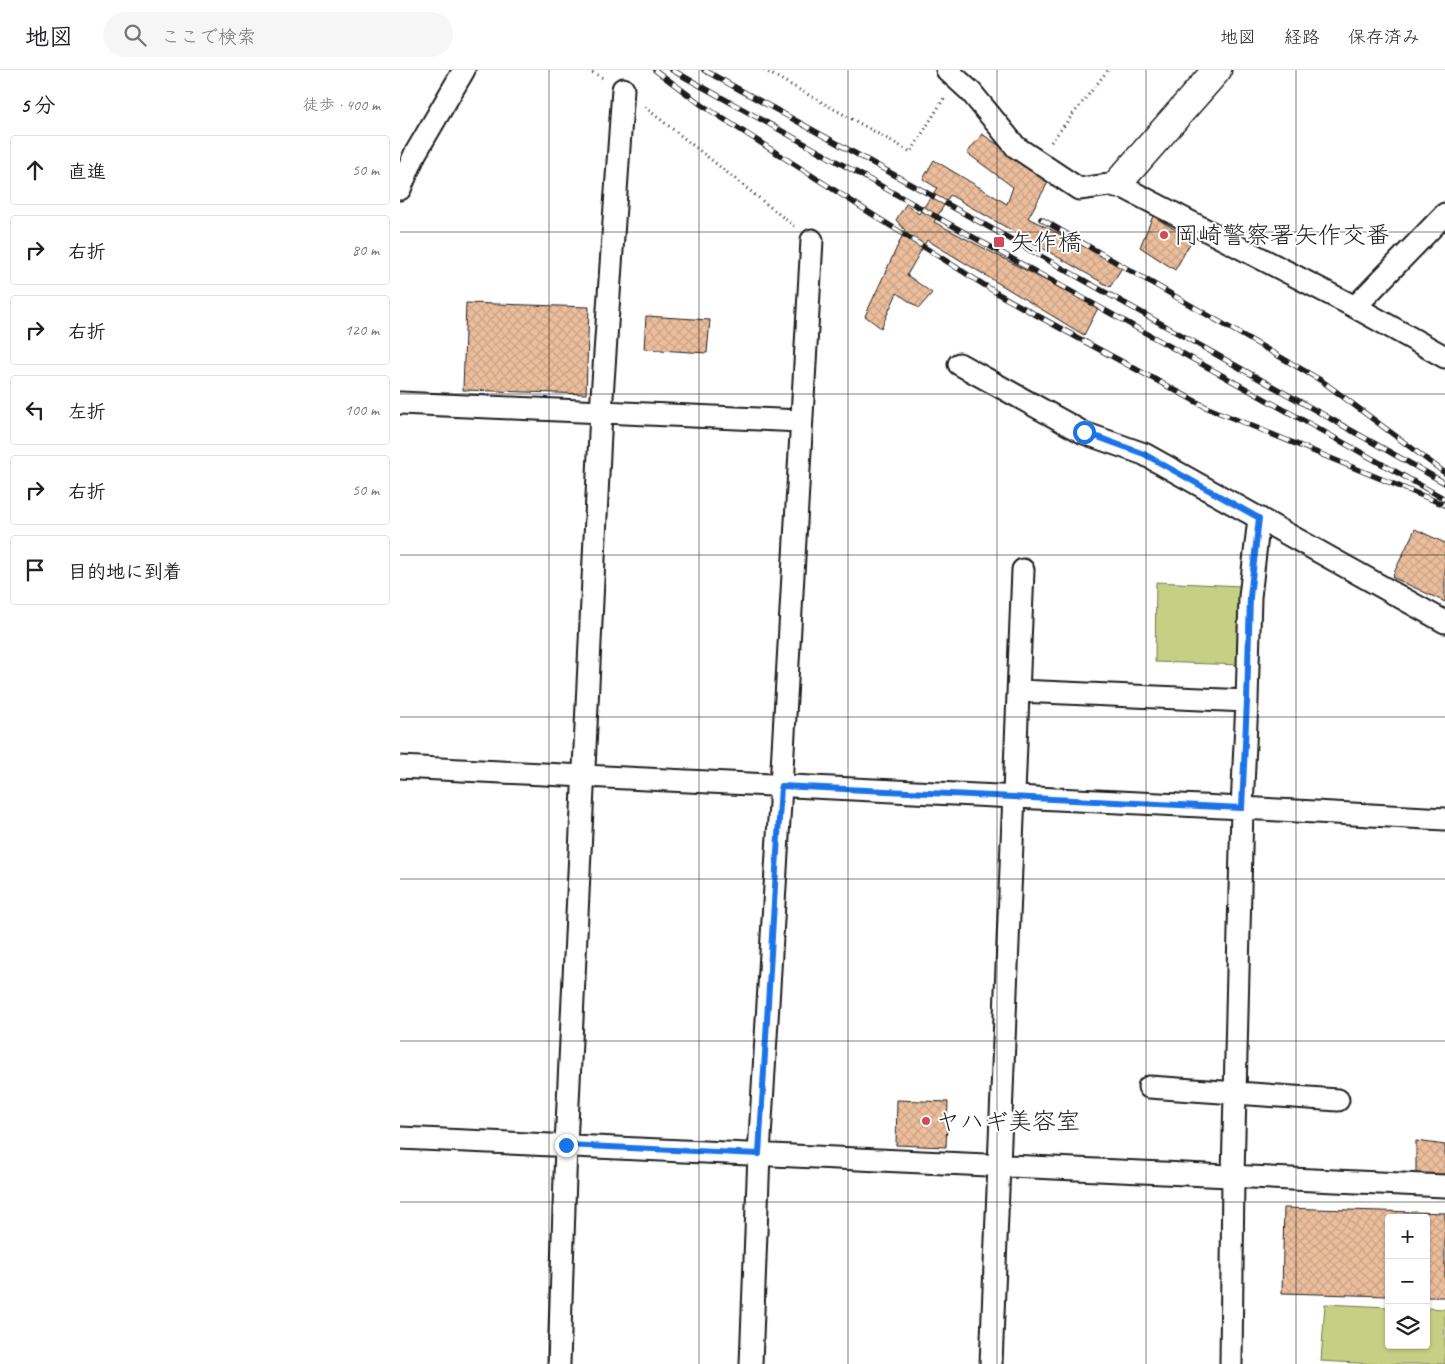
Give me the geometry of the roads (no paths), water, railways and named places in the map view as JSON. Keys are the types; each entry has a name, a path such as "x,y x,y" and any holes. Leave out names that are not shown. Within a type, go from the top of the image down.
{"main road":[{"path":"1117,184 1217,70"}],"street":[{"path":"400,189 415,154 464,70"},
{"path":"951,74 971,92 1016,147 1079,188 1117,184 1354,307 1445,357"},
{"path":"559,1364 566,1145 601,412 623,89"},
{"path":"1354,307 1445,214"},
{"path":"751,1364 759,1154 812,240"},
{"path":"960,364 1084,432 1144,454 1445,622"},
{"path":"400,403 801,421"},
{"path":"1231,1364 1233,1176 1242,808 1250,597 1259,518"},
{"path":"991,1364 1023,570"},
{"path":"1019,691 1247,701"},
{"path":"400,768 1445,819"},
{"path":"1149,1087 1338,1100"},
{"path":"400,1138 1445,1186"}],"railway":[{"path":"655,70 702,105 867,211 1000,295 1078,338 1208,408 1445,505"},
{"path":"672,70 1445,499"},
{"path":"704,70 1005,236 1445,483"},
{"path":"1041,219 1322,381 1445,473"}],"place":[{"name":"岡崎警察署矢作交番","path":"1164,235"},
{"name":"矢作橋","path":"999,242"},
{"name":"ヤハギ美容室","path":"926,1121"}]}
